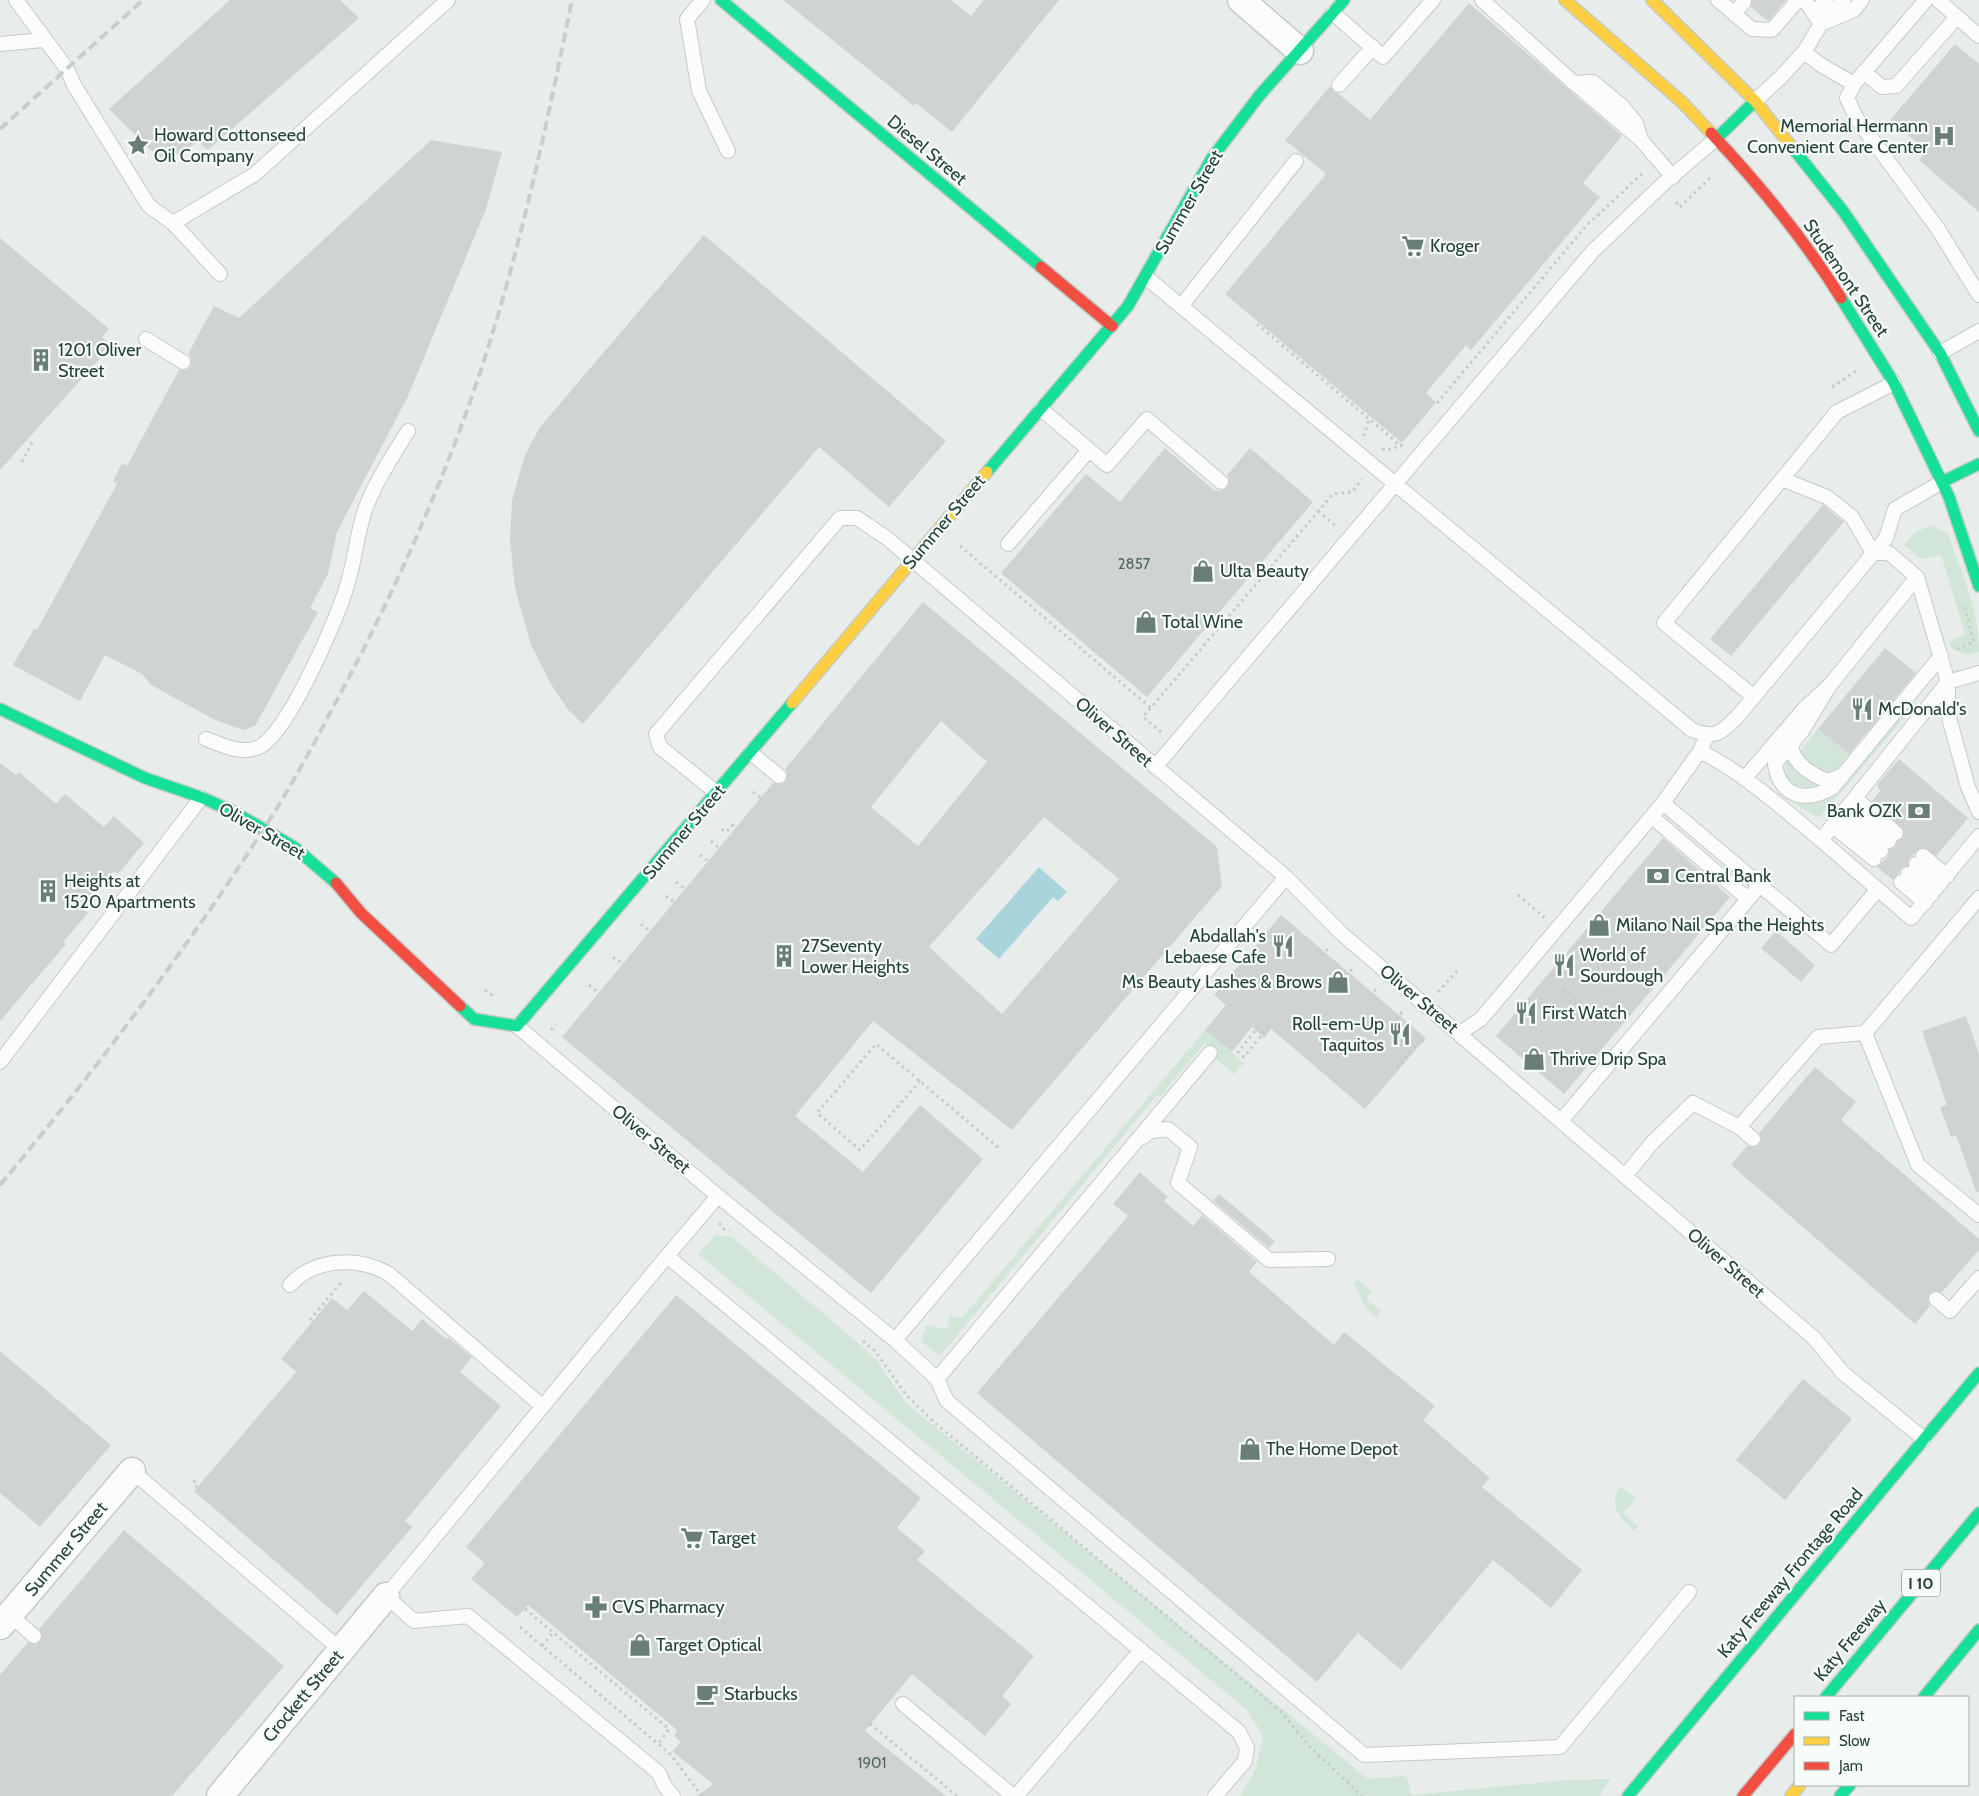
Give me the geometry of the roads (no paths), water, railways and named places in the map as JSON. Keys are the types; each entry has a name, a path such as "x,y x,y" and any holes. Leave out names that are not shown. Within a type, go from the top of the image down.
{"main road":[{"name":"Diesel Street","path":"721,0 1112,326"},
{"name":"Summer Street","path":"517,1026 1112,326 1147,278 1178,214 1212,158 1344,0"},
{"name":"Studemont Street","path":"1565,0 1683,103 1717,138 1816,258 1894,383 1942,482 1979,586"},
{"name":"Studemont Street","path":"1652,0 1755,100 1843,211 1940,353 1979,432"},
{"path":"1717,138 1755,100"},
{"path":"1942,482 1979,464"},
{"path":"1963,538 1979,559"},
{"name":"Oliver Street","path":"0,709 145,778 170,784 240,814 314,862 349,894 361,913 474,1019 517,1026"},
{"name":"Oliver Street","path":"145,778 165,797 186,807"},
{"name":"Oliver Street","path":"331,896 340,904 361,913"},
{"name":"Katy Freeway Frontage Road","path":"1628,1796 1979,1373"},
{"name":"Katy Freeway","path":"1827,1696 1979,1514"},
{"path":"1925,1696 1979,1630"},
{"path":"1842,1696 1862,1653"},
{"path":"1743,1796 1794,1735"},
{"path":"1791,1796 1799,1786"},
{"path":"1840,1796 1849,1786"}],"street":[{"path":"1241,0 1300,51"},
{"name":"Summer Street","path":"5,1621 132,1471"},
{"name":"Crockett Street","path":"220,1796 386,1596"}],"lane":[{"path":"16,0 26,10 43,40 67,69 74,85 149,206 173,222 220,274"},
{"path":"173,222 255,174 448,0"},
{"path":"703,0 687,19 699,91 728,151"},
{"path":"1333,13 1383,56 1433,0"},
{"path":"1482,0 1574,83 1592,82 1622,106 1636,123 1641,140 1673,177"},
{"path":"1718,0 1752,29 1772,30 1798,0"},
{"path":"1804,0 1817,19"},
{"path":"1755,100 1780,78 1804,52 1826,0"},
{"path":"1817,19 1844,0"},
{"path":"1817,19 1854,10 1862,0"},
{"path":"1926,0 1854,84 1847,98 1857,119 1938,229 1979,295"},
{"path":"1938,0 1979,36"},
{"path":"1734,14 1744,2"},
{"path":"1864,72 1882,86 1896,86 1957,17"},
{"path":"0,44 43,40"},
{"path":"1339,86 1373,47"},
{"path":"1804,52 1821,65 1854,84"},
{"path":"1156,767 1593,251 1717,138"},
{"path":"1182,305 1296,161"},
{"path":"1147,278 1182,305 1692,730 1707,736 1722,732 1754,697 1886,538 1894,509 1942,482"},
{"path":"1940,353 1979,331"},
{"path":"146,339 183,362"},
{"path":"1754,697 1664,623 1837,412 1894,383"},
{"path":"1040,410 1107,465 1147,419 1221,482"},
{"path":"206,740 241,751 258,748 273,736 315,667 346,591 359,527 367,505 408,431"},
{"path":"1008,544 1089,450"},
{"path":"1782,479 1827,497 1852,517 1873,553"},
{"name":"Oliver Street","path":"717,792 660,747 656,734 840,518 857,518 888,539 1286,877 1341,933 1814,1338 1843,1372 1924,1439"},
{"path":"1873,553 1889,553 1917,577 1948,682 1948,714 1970,792 1979,812"},
{"path":"1917,577 1830,685 1802,731 1775,764 1780,782 1795,794 1810,797 1822,794 1833,787 1941,656"},
{"path":"1821,840 1948,682 1979,673"},
{"path":"1745,778 1804,709 1830,685"},
{"path":"1460,1033 1480,1019 1652,817 1700,751 1707,736"},
{"path":"1791,745 1792,754 1797,762 1809,772 1827,780 1842,776"},
{"path":"1700,751 1726,764 1745,778 1912,918 1979,836"},
{"path":"751,753 779,776"},
{"path":"0,1062 186,807 201,798"},
{"path":"1663,803 1831,945 1878,889"},
{"path":"1844,812 1885,846 1844,812"},
{"path":"1652,817 1748,899"},
{"path":"1936,889 1912,869 1936,889"},
{"path":"895,1340 1286,877"},
{"path":"1561,1121 1760,885"},
{"path":"1739,1127 1818,1037 1865,1033 1979,898"},
{"name":"Oliver Street","path":"517,1026 718,1196 895,1340 937,1379"},
{"path":"1865,1033 1918,1165 1979,1215"},
{"path":"1210,1053 937,1379 947,1401 1364,1755 1560,1747 1690,1592"},
{"path":"1626,1176 1652,1144 1693,1103 1739,1127 1753,1139"},
{"path":"1134,1143 1151,1131 1168,1129 1190,1147 1178,1183 1269,1260 1328,1259"},
{"path":"673,1796 664,1785 659,1773 468,1616 414,1621 386,1596 718,1196"},
{"path":"667,1256 1239,1732 1247,1748 1245,1761 1215,1796"},
{"path":"290,1285 306,1270 326,1264 358,1262 378,1267 389,1274 542,1406"},
{"path":"1936,1299 1950,1311 1979,1278"},
{"path":"132,1471 341,1650"},
{"path":"5,1621 34,1636"},
{"path":"903,1704 1014,1796 1141,1650"}],"water":[{"path":"1039,867 1067,892 1058,901 1053,897 999,959 976,939"}],"railway":[{"path":"0,129 143,0"},
{"path":"0,1185 104,1055 170,967 233,876 298,772 384,608 447,464 496,322 538,162 572,0"}],"place":[{"name":"Memorial Hermann Convenient Care Center","path":"1944,136"},
{"name":"Howard Cottonseed Oil Company","path":"138,145"},
{"name":"Kroger","path":"1413,246"},
{"name":"1201 Oliver Street","path":"41,360"},
{"name":"Ulta Beauty","path":"1203,571"},
{"name":"Total Wine","path":"1146,622"},
{"name":"McDonald's","path":"1862,709"},
{"name":"Bank OZK","path":"1919,811"},
{"name":"Central Bank","path":"1658,876"},
{"name":"Heights at 1520 Apartments","path":"48,891"},
{"name":"Milano Nail Spa the Heights","path":"1599,925"},
{"name":"Abdallah's Lebaese Cafe","path":"1283,946"},
{"name":"27Seventy Lower Heights","path":"784,956"},
{"name":"World of Sourdough","path":"1564,965"},
{"name":"Ms Beauty Lashes & Brows","path":"1338,982"},
{"name":"First Watch","path":"1526,1013"},
{"name":"Roll-em-Up Taquitos","path":"1400,1034"},
{"name":"Thrive Drip Spa","path":"1534,1059"},
{"name":"The Home Depot","path":"1250,1449"},
{"name":"Target","path":"692,1538"},
{"name":"CVS Pharmacy","path":"596,1607"},
{"name":"Target Optical","path":"640,1645"},
{"name":"Starbucks","path":"707,1694"}]}
